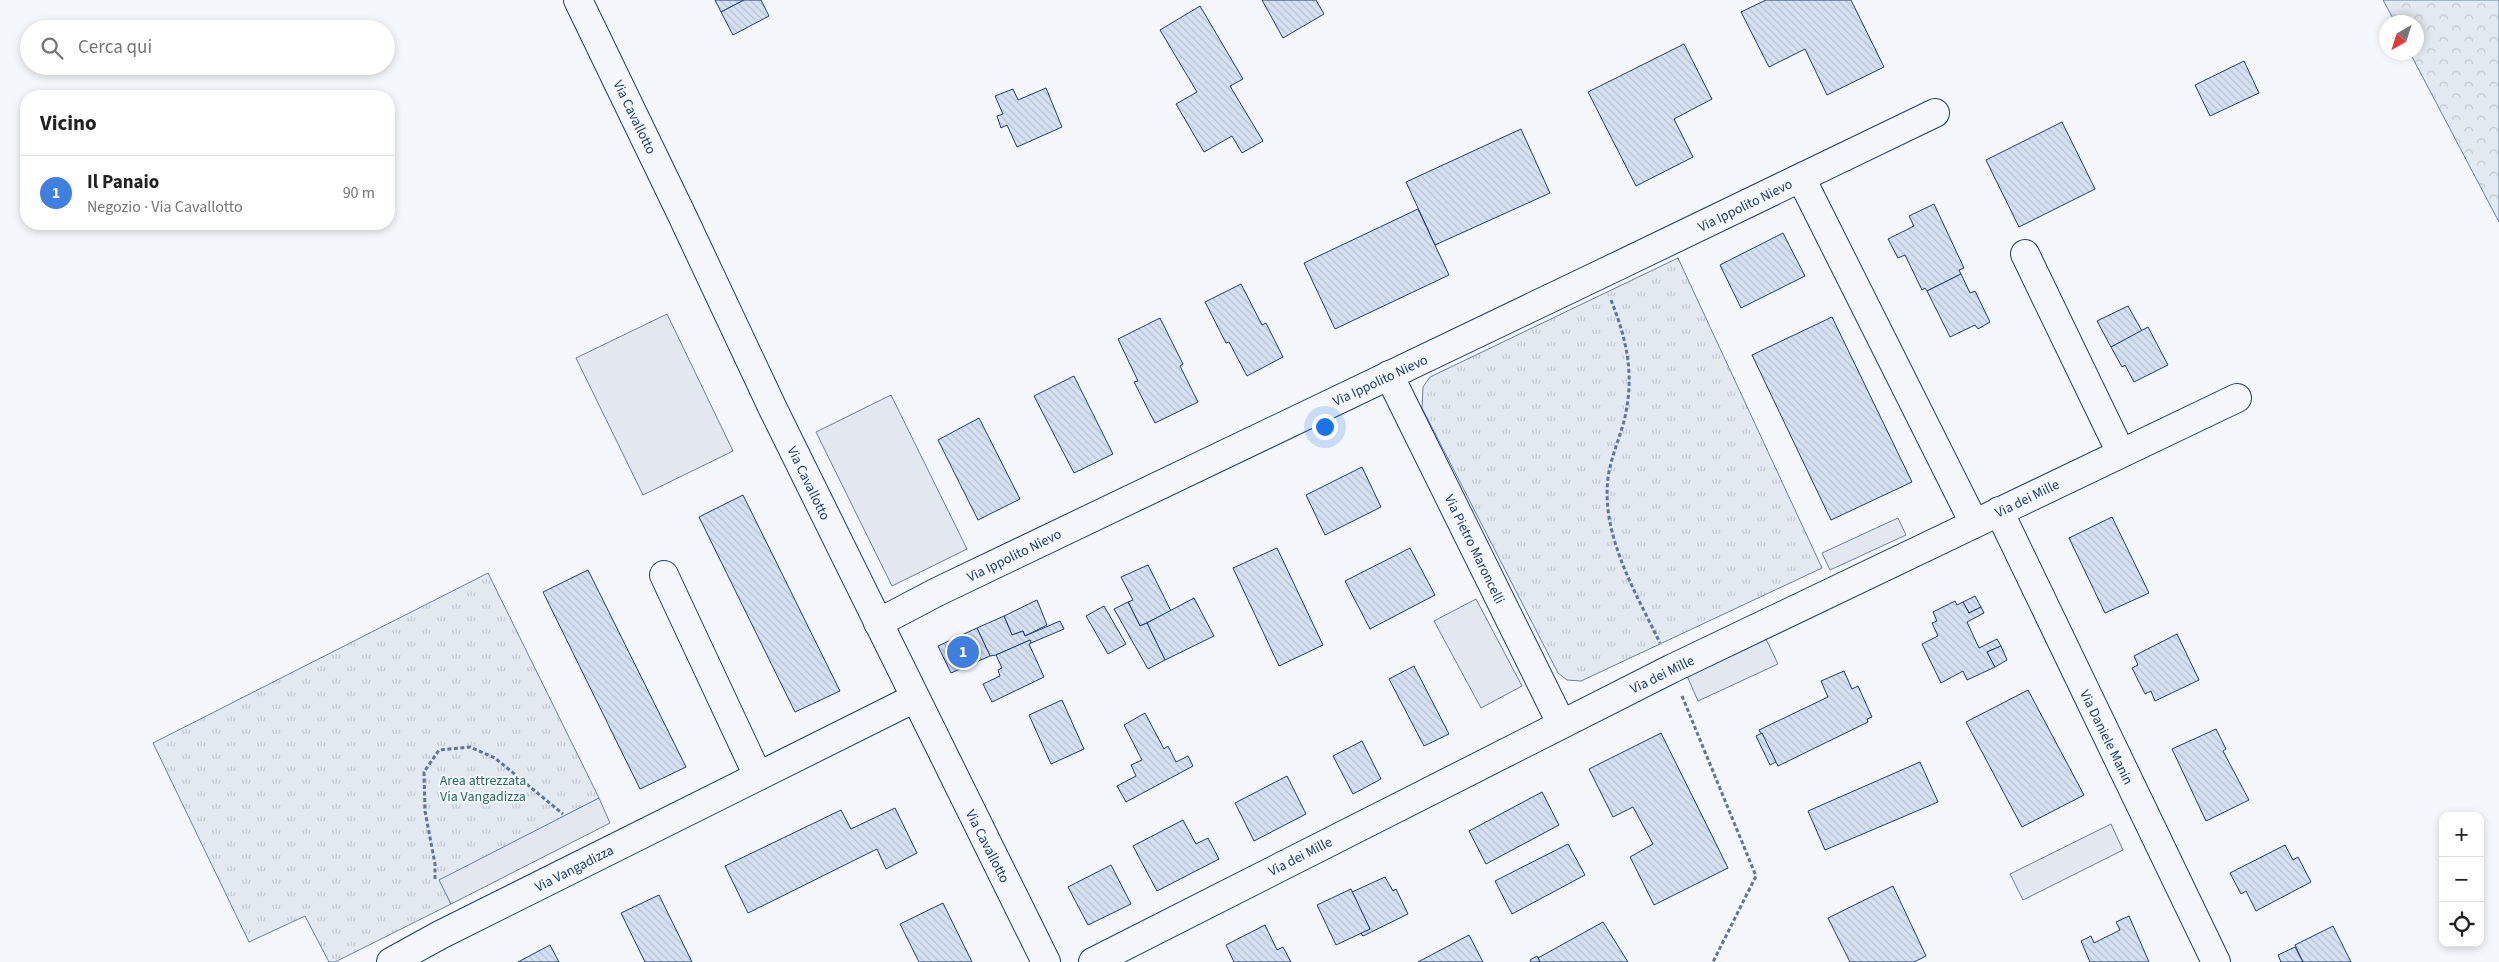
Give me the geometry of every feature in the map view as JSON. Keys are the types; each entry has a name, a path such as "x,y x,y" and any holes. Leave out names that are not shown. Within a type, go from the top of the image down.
{"street":[{"name":"Via Cavallotto","path":"578,0 778,420 1046,962"},
{"name":"Via Ippolito Nievo","path":"878,623 937,592 1606,273 1935,112"},
{"name":"Via Ippolito Nievo","path":"1801,178 1974,523"},
{"path":"2024,254 2121,453"},
{"name":"Via Pietro Maroncelli","path":"1389,375 1561,723"},
{"name":"Via dei Mille","path":"1092,962 1561,723 2237,398"},
{"name":"Via Daniele Manin","path":"1999,512 2216,962"},
{"path":"664,575 758,776"},
{"name":"Via Vangadizza","path":"391,962 915,698"}],"path":[{"path":"1607,291 1628,345 1629,377 1626,412 1608,478 1608,511 1616,544 1630,581 1663,649"},
{"path":"1679,688 1756,876 1714,962"},
{"path":"435,879 435,864 425,811 424,772 439,750 470,747 495,758 563,814"}],"green space":[{"path":"2383,0 2499,0 2499,222 2414,60 2424,60 2424,15 2391,15"},
{"path":"1678,258 1822,568 1581,681 1567,680 1558,673 1422,408 1423,387 1430,377"},
{"name":"Area attrezzata Via Vangadizza","path":"488,573 599,798 440,881 451,904 335,962 329,962 305,916 249,942 153,743"}],"shaded area":[{"path":"667,314 733,451 643,495 576,358"},
{"path":"891,395 967,549 892,586 816,432"},
{"path":"1898,518 1906,535 1830,570 1822,553"},
{"path":"1476,599 1522,686 1481,708 1434,621"},
{"path":"1766,639 1778,664 1698,701 1687,676"},
{"path":"599,798 610,823 451,904 439,880"},
{"path":"2111,824 2123,850 2023,900 2010,874"}],"building":[{"path":"715,0 744,0 721,12"},
{"path":"744,0 761,0 769,16 733,35 721,12"},
{"path":"1262,0 1316,0 1324,14 1283,38"},
{"path":"1766,0 1851,0 1884,67 1827,95 1805,49 1769,67 1741,12"},
{"path":"1200,6 1243,79 1230,86 1263,141 1242,153 1232,136 1204,152 1176,104 1197,92 1160,30"},
{"path":"1684,44 1712,99 1674,119 1693,157 1636,186 1588,92"},
{"path":"2244,61 2259,93 2210,116 2195,85"},
{"path":"1046,88 1062,127 1017,147 1007,125 1001,128 997,116 1003,114 995,96 1013,89 1018,100"},
{"path":"2062,122 2095,189 2019,227 1986,160"},
{"path":"1521,129 1550,193 1435,245 1406,182"},
{"path":"1934,204 1964,268 1959,270 1961,274 1927,291 1925,288 1922,290 1905,255 1898,258 1888,239 1914,226 1909,216"},
{"path":"1418,209 1449,275 1335,329 1304,263"},
{"path":"1783,233 1805,276 1741,308 1720,265"},
{"path":"1961,274 1970,293 1975,291 1990,322 1978,329 1975,325 1950,337 1927,291"},
{"path":"1241,284 1262,325 1266,323 1283,357 1247,376 1229,342 1226,343 1205,302"},
{"path":"2128,306 2142,331 2111,347 2097,321"},
{"path":"1832,317 1912,482 1831,520 1752,355"},
{"path":"1160,318 1183,364 1180,366 1198,402 1155,423 1134,382 1138,381 1118,339"},
{"path":"2148,327 2168,365 2134,382 2125,365 2122,367 2111,347"},
{"path":"1074,376 1113,454 1074,473 1034,396"},
{"path":"979,418 1020,499 978,520 938,440"},
{"path":"1362,467 1381,507 1325,535 1306,495"},
{"path":"743,495 840,691 795,712 699,517"},
{"path":"2112,517 2149,593 2105,613 2069,538"},
{"path":"1277,548 1323,645 1279,666 1233,568"},
{"path":"1410,548 1435,595 1370,629 1345,581"},
{"path":"1148,565 1171,611 1140,626 1128,602 1133,600 1121,577"},
{"path":"588,570 686,767 640,789 543,592"},
{"path":"1975,596 1981,607 1969,613 1963,602"},
{"path":"1194,598 1214,636 1165,660 1147,623"},
{"path":"1037,600 1047,625 1025,636 1023,631 1012,635 1004,616"},
{"path":"1955,601 1957,605 1963,602 1969,613 1981,607 1984,613 1967,622 1979,648 1997,639 2001,646 1987,652 1995,667 1967,680 1963,671 1941,683 1922,644 1938,636 1932,623 1937,621 1933,612"},
{"path":"1128,602 1140,626 1147,623 1165,660 1148,669 1114,609"},
{"path":"1104,606 1126,644 1108,654 1086,616"},
{"path":"1004,616 1012,635 1023,631 1025,636 1060,621 1064,629 1031,643 1030,640 990,656 977,628"},
{"path":"977,628 990,656 951,673 938,646"},
{"path":"2177,634 2199,680 2155,701 2151,691 2145,694 2132,668 2138,665 2134,656"},
{"path":"1030,640 1031,643 1029,644 1044,677 992,702 983,684 1000,676 998,670 1002,668 996,655"},
{"path":"2001,646 2007,660 1995,667 1987,652"},
{"path":"1414,666 1449,734 1424,746 1389,679"},
{"path":"1844,671 1852,689 1858,686 1872,717 1867,719 1868,722 1778,766 1759,730 1828,697 1821,681"},
{"path":"2028,690 2084,795 2022,827 1966,722"},
{"path":"1062,700 1084,749 1051,764 1029,715"},
{"path":"1145,713 1164,749 1168,746 1176,762 1188,756 1193,766 1126,802 1117,786 1136,776 1131,765 1142,760 1124,725"},
{"path":"2216,729 2226,749 2223,751 2249,800 2206,821 2172,749"},
{"path":"1661,733 1728,868 1654,905 1630,857 1653,844 1633,807 1613,817 1589,769"},
{"path":"1762,733 1776,762 1770,765 1756,736"},
{"path":"1362,741 1381,779 1353,794 1333,756"},
{"path":"1920,762 1938,802 1825,850 1808,811"},
{"path":"1287,776 1306,814 1254,841 1235,803"},
{"path":"1542,792 1559,825 1486,864 1469,831"},
{"path":"895,808 917,853 886,869 877,849 748,913 725,866 841,810 851,829"},
{"path":"1183,820 1196,844 1208,838 1219,859 1157,891 1133,846"},
{"path":"1568,844 1585,875 1512,914 1495,881"},
{"path":"2285,845 2293,860 2298,857 2311,882 2256,911 2246,891 2241,894 2230,873"},
{"path":"1111,865 1131,904 1088,925 1068,887"},
{"path":"1385,877 1393,891 1396,889 1408,914 1363,936 1361,933 1370,929 1352,892"},
{"path":"1893,886 1926,956 1914,962 1850,962 1828,918"},
{"path":"1351,889 1370,929 1336,945 1317,905"},
{"path":"659,895 692,962 645,962 621,913"},
{"path":"943,903 972,962 919,962 900,924"},
{"path":"2129,916 2149,962 2090,962 2081,941 2091,936 2094,943 2120,930 2116,922"},
{"path":"1603,922 1628,962 1540,962 1538,958"},
{"path":"1265,925 1277,950 1283,947 1291,962 1234,962 1226,945"},
{"path":"2333,926 2351,962 2303,962 2295,945"},
{"path":"1469,935 1483,962 1418,962"},
{"path":"550,945 559,962 518,962"},
{"path":"2295,947 2303,962 2281,962 2278,955"},
{"path":"1537,956 1540,962 1531,962 1530,960"}],"place":[{"name":"Il Panaio","path":"963,652"}]}
